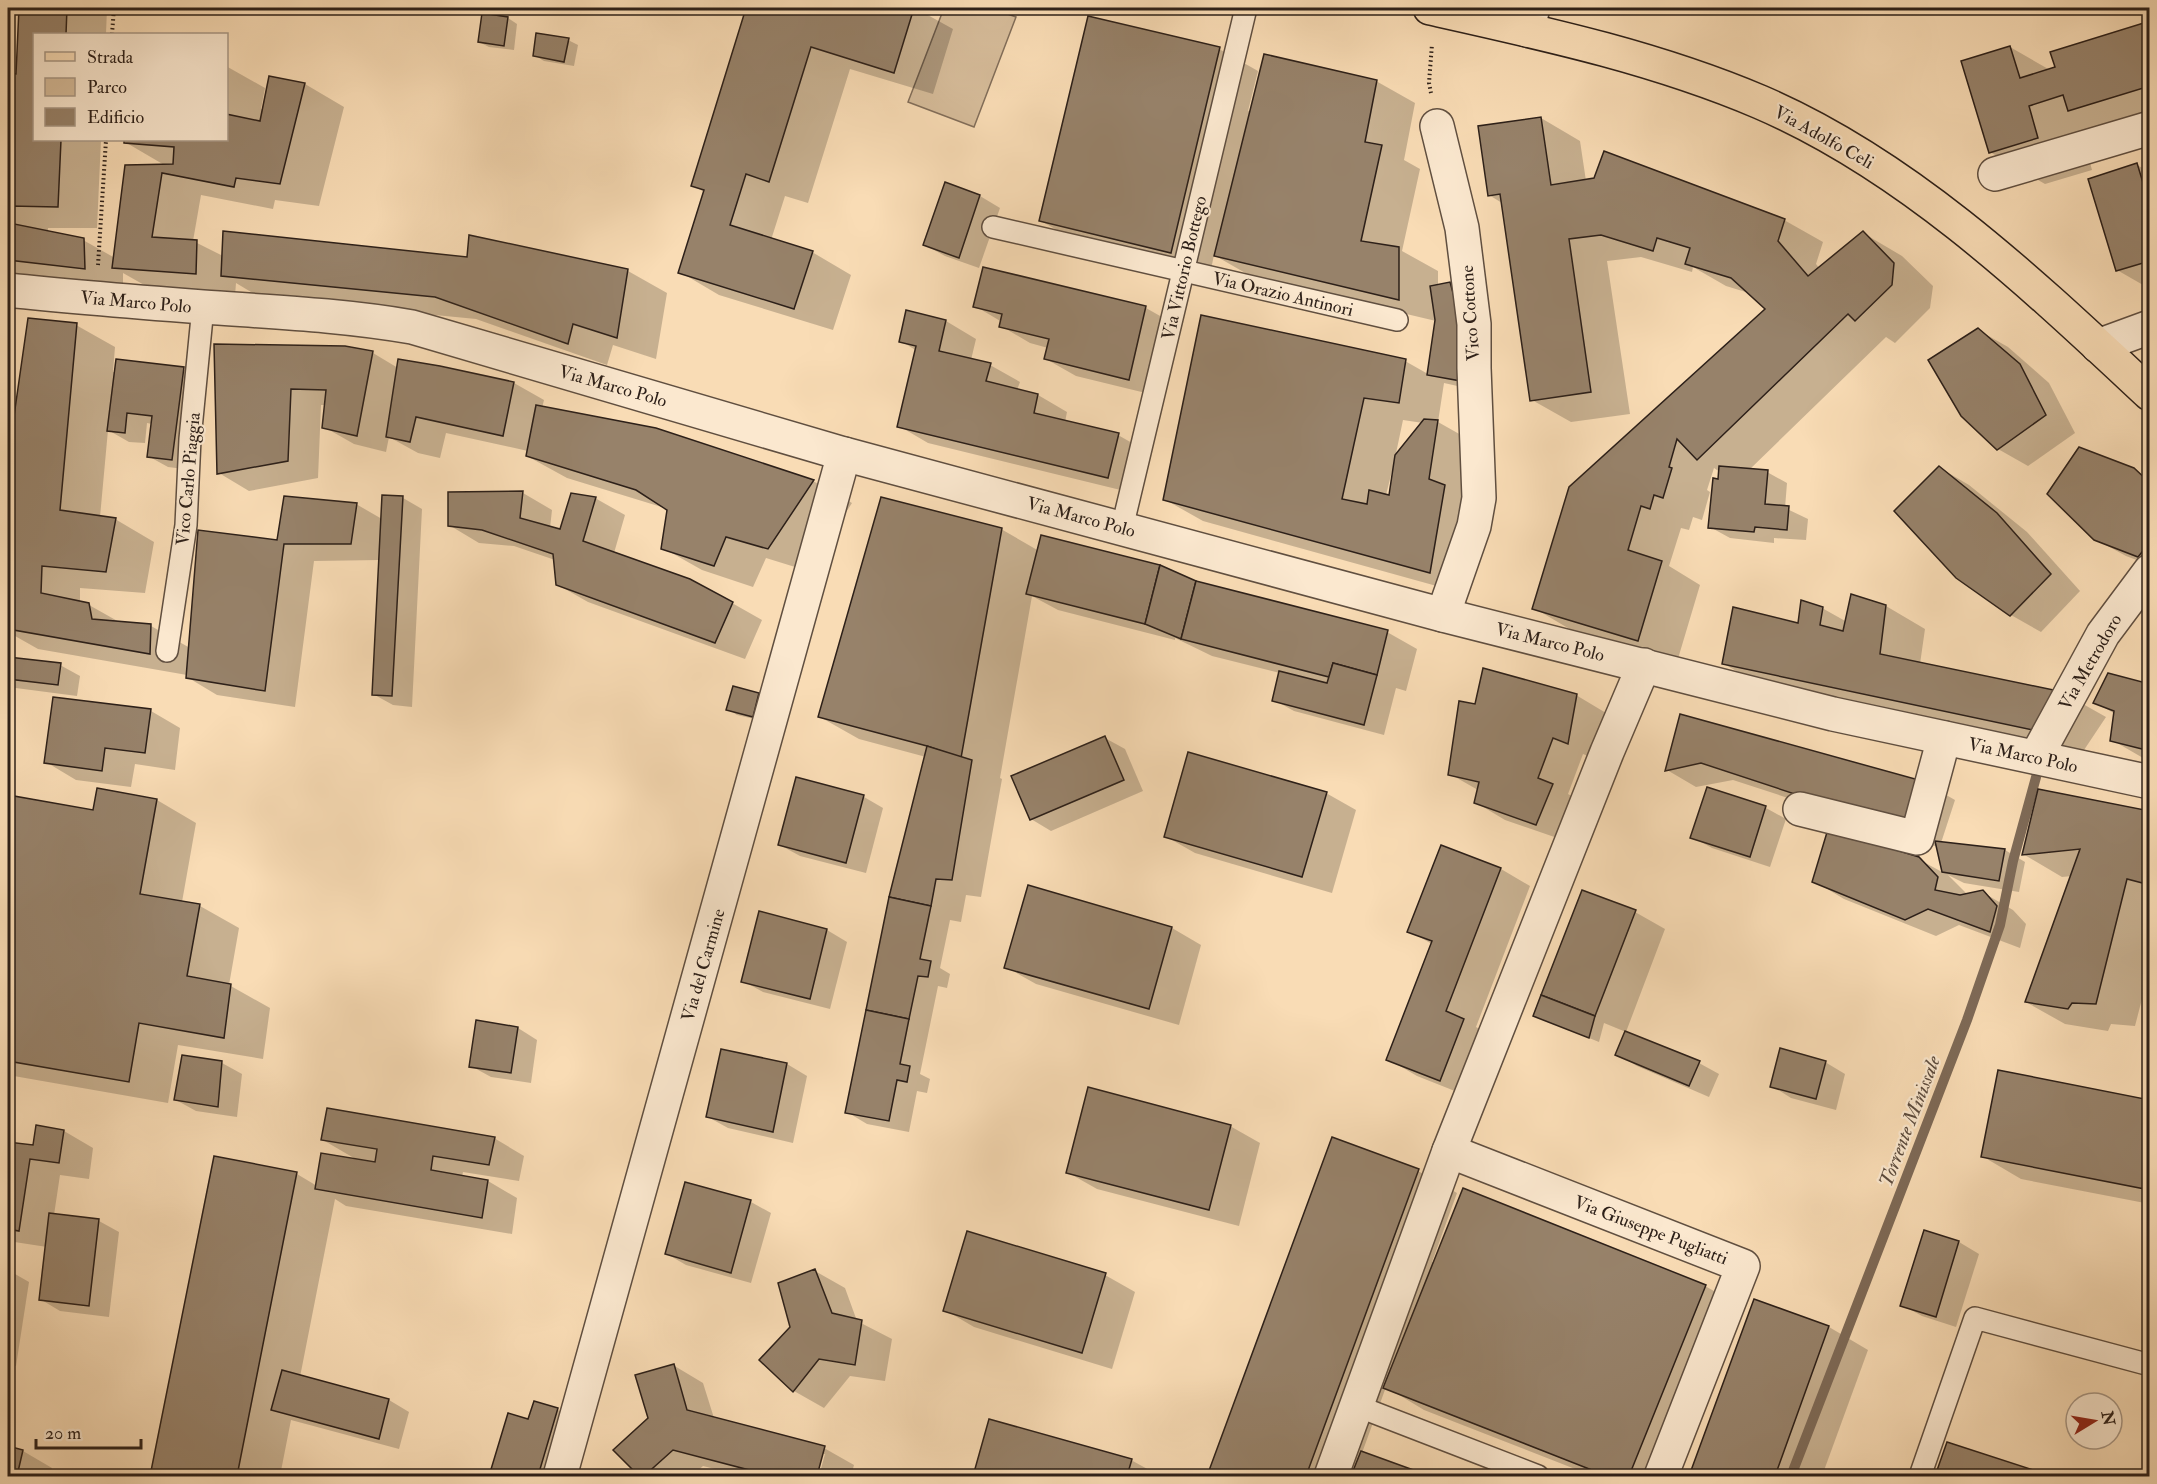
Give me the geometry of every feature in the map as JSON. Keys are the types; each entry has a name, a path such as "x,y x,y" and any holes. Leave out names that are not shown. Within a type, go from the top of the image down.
{"main road":[{"name":"Via Adolfo Celi","path":"1432,8 1530,19 1576,41 1662,66 1760,102 1840,143 1916,193 1968,233 2056,307 2150,394"}],"street":[{"name":"Vico Cottone","path":"1437,126 1461,228 1474,324 1479,498 1474,526 1443,615"},
{"path":"1995,174 2150,128"},
{"name":"Via Marco Polo","path":"8,290 295,313 412,327 844,454 1443,615 1833,714 2150,782"},
{"path":"2098,346 2150,327"},
{"name":"Via del Carmine","path":"560,1476 844,454"},
{"name":"Via Metrodoro","path":"2037,757 2103,634 2150,571"},
{"path":"1331,1476 1449,1151 1644,665"},
{"path":"1800,809 1917,838 1944,738"},
{"name":"Via Giuseppe Pugliatti","path":"1449,1151 1743,1266 1661,1476"}],"lane":[{"name":"Via Vittorio Bottego","path":"1122,528 1246,8"},
{"name":"Via Orazio Antinori","path":"993,226 1396,320"},
{"name":"Vico Carlo Piaggia","path":"166,651 186,525 190,439 203,307"},
{"path":"1920,1476 1975,1318 2150,1365"},
{"path":"1357,1406 1538,1476"}],"path":[{"path":"112,33 114,8"},
{"path":"1432,8 1429,83 1437,126"},
{"path":"98,299 106,141"}],"green space":[{"path":"944,8 991,8 1016,17 974,127 908,102"}],"building":[{"path":"19,8 67,8 66,33 33,33 33,141 61,141 58,207 10,206 9,223 84,238 85,269 8,260 8,73 16,74"},
{"path":"746,8 914,8 894,73 811,47 769,182 746,174 730,225 813,251 794,309 678,273 704,190 691,186"},
{"path":"482,13 508,17 504,46 478,42"},
{"path":"1088,16 1220,47 1171,253 1039,221"},
{"path":"2150,21 2150,86 2068,111 2063,95 2029,106 2038,138 1989,153 1961,61 2010,46 2020,78 2055,67 2050,52"},
{"path":"536,33 569,38 564,62 533,56"},
{"path":"1264,54 1377,80 1365,142 1382,145 1361,241 1399,247 1399,300 1214,256"},
{"path":"269,76 305,83 280,184 236,178 234,187 162,173 152,237 197,240 196,274 112,268 125,165 173,164 174,147 124,143 124,141 228,141 228,114 260,121"},
{"path":"1541,117 1551,185 1594,178 1604,151 1785,219 1778,241 1808,276 1863,231 1894,263 1892,285 1855,321 1848,314 1697,460 1677,439 1669,467 1672,468 1663,498 1654,495 1650,509 1641,506 1628,550 1662,561 1638,641 1532,609 1569,487 1765,309 1731,278 1685,264 1690,248 1657,238 1653,251 1601,235 1569,239 1591,392 1530,401 1500,194 1488,196 1478,126"},
{"path":"2137,163 2147,196 2150,195 2150,261 2116,271 2088,179"},
{"path":"945,182 980,195 959,258 923,245"},
{"path":"223,231 467,257 469,235 628,269 617,338 573,324 568,344 435,297 221,276"},
{"path":"983,267 1146,306 1129,380 1044,359 1049,339 999,327 1002,314 973,307"},
{"path":"1450,282 1464,332 1461,381 1427,375 1435,320 1430,286"},
{"path":"906,310 946,320 939,351 991,363 986,381 1038,394 1034,413 1119,433 1108,478 897,427 916,346 899,342"},
{"path":"1201,315 1406,359 1399,403 1364,398 1342,499 1367,504 1369,490 1389,495 1395,455 1424,419 1438,420 1429,479 1445,485 1430,573 1163,500"},
{"path":"28,318 77,323 60,510 116,518 106,572 42,566 41,593 89,603 92,619 151,624 150,654 8,629 8,458"},
{"path":"1978,328 2020,364 2046,415 1997,450 1961,416 1928,360"},
{"path":"214,344 345,346 373,351 357,436 322,428 326,390 291,389 288,461 217,474"},
{"path":"116,359 184,367 172,460 147,457 152,416 127,413 125,433 107,431"},
{"path":"398,359 514,382 503,436 416,417 410,442 386,437"},
{"path":"536,405 656,428 814,480 768,549 726,537 714,566 661,549 667,510 636,490 526,456"},
{"path":"2079,447 2134,468 2150,483 2150,542 2138,557 2094,540 2047,494"},
{"path":"1719,466 1768,470 1765,504 1789,506 1787,530 1755,527 1754,532 1708,528 1713,478 1718,479"},
{"path":"1939,466 1997,513 2051,574 2010,616 1956,578 1894,511"},
{"path":"523,491 520,518 560,529 571,493 596,497 583,541 690,579 733,602 715,643 556,585 553,554 482,530 448,526 448,492"},
{"path":"382,495 403,496 392,696 372,695"},
{"path":"284,496 357,503 351,544 284,544 265,691 186,678 198,530 277,540"},
{"path":"881,497 1002,528 961,758 927,746 818,717"},
{"path":"1041,535 1160,565 1145,624 1026,594"},
{"path":"1160,565 1196,581 1181,639 1145,624"},
{"path":"1196,581 1388,630 1377,675 1333,663 1329,677 1181,639"},
{"path":"1851,594 1886,605 1880,654 2068,693 2042,732 1722,664 1733,607 1798,623 1801,600 1823,607 1820,625 1843,631"},
{"path":"8,657 61,663 58,685 8,679"},
{"path":"1333,663 1377,675 1364,725 1272,701 1279,671 1327,683"},
{"path":"1483,668 1577,694 1568,744 1553,738 1538,778 1553,784 1536,825 1474,803 1479,782 1448,775 1459,701 1475,704"},
{"path":"2108,673 2150,684 2150,751 2110,741 2114,711 2093,703"},
{"path":"733,686 759,693 753,717 726,710"},
{"path":"53,697 151,709 145,753 105,748 102,771 44,763"},
{"path":"1680,714 1926,782 1910,832 1701,763 1665,771"},
{"path":"1105,736 1124,780 1030,820 1011,776"},
{"path":"927,746 972,760 952,880 936,879 931,906 889,897"},
{"path":"1188,752 1327,792 1302,877 1164,837"},
{"path":"796,777 864,795 846,863 778,845"},
{"path":"1707,787 1766,806 1750,857 1690,838"},
{"path":"97,788 157,799 140,894 200,904 187,976 231,984 224,1038 139,1023 129,1082 8,1061 8,795 93,810"},
{"path":"2038,789 2150,811 2150,885 2127,879 2096,1004 2072,1003 2068,1009 2025,1002 2080,849 2022,855"},
{"path":"1828,829 1919,857 1938,877 1935,890 1960,895 1983,890 1997,906 1990,932 1928,909 1905,920 1812,882"},
{"path":"1935,841 2005,849 1999,881 1942,872"},
{"path":"1441,845 1501,868 1446,1011 1464,1019 1440,1081 1386,1060 1432,941 1407,932"},
{"path":"1028,885 1172,927 1149,1009 1004,968"},
{"path":"1582,890 1636,910 1595,1016 1541,995"},
{"path":"889,897 931,906 920,959 931,961 928,977 918,976 909,1019 866,1010"},
{"path":"759,911 827,929 810,999 741,982"},
{"path":"1541,995 1595,1016 1589,1038 1533,1016"},
{"path":"866,1010 909,1019 900,1064 910,1066 907,1082 897,1080 889,1121 845,1113"},
{"path":"476,1020 518,1027 511,1073 469,1067"},
{"path":"1625,1031 1700,1061 1689,1086 1615,1055"},
{"path":"1780,1048 1826,1061 1816,1099 1770,1087"},
{"path":"721,1049 787,1063 773,1132 706,1117"},
{"path":"182,1055 222,1061 218,1107 174,1100"},
{"path":"1998,1070 2150,1100 2150,1190 1981,1157"},
{"path":"1088,1087 1231,1125 1209,1210 1066,1173"},
{"path":"327,1108 495,1137 489,1165 433,1156 431,1170 488,1180 482,1218 315,1189 321,1153 375,1162 377,1149 321,1140"},
{"path":"36,1125 64,1130 59,1163 30,1159 19,1231 8,1229 8,1142 33,1145"},
{"path":"1332,1137 1419,1169 1306,1476 1207,1476"},
{"path":"214,1156 297,1172 237,1476 150,1476"},
{"path":"685,1182 751,1200 731,1273 665,1254"},
{"path":"1463,1188 1706,1285 1629,1476 1607,1476 1383,1388"},
{"path":"49,1213 99,1219 89,1306 39,1300"},
{"path":"1924,1230 1959,1241 1936,1317 1900,1306"},
{"path":"967,1231 1106,1273 1082,1353 943,1311"},
{"path":"815,1269 832,1313 862,1320 855,1365 819,1359 793,1392 759,1360 790,1327 778,1283"},
{"path":"1754,1299 1829,1326 1775,1476 1689,1476"},
{"path":"674,1364 687,1410 825,1446 817,1476 772,1476 673,1450 644,1476 639,1476 613,1450 648,1418 635,1375"},
{"path":"282,1370 389,1399 379,1439 271,1410"},
{"path":"534,1401 558,1408 538,1476 489,1476 508,1413 528,1419"},
{"path":"989,1419 1132,1459 1127,1476 973,1476"},
{"path":"1947,1442 2052,1476 1935,1476"},
{"path":"8,1446 23,1450 17,1476 8,1476"},
{"path":"1361,1451 1430,1476 1351,1476"}],"waterway":[{"name":"Torrente Minissale","path":"1791,1476 1967,1020 2000,925 2013,861 2038,770"}]}
